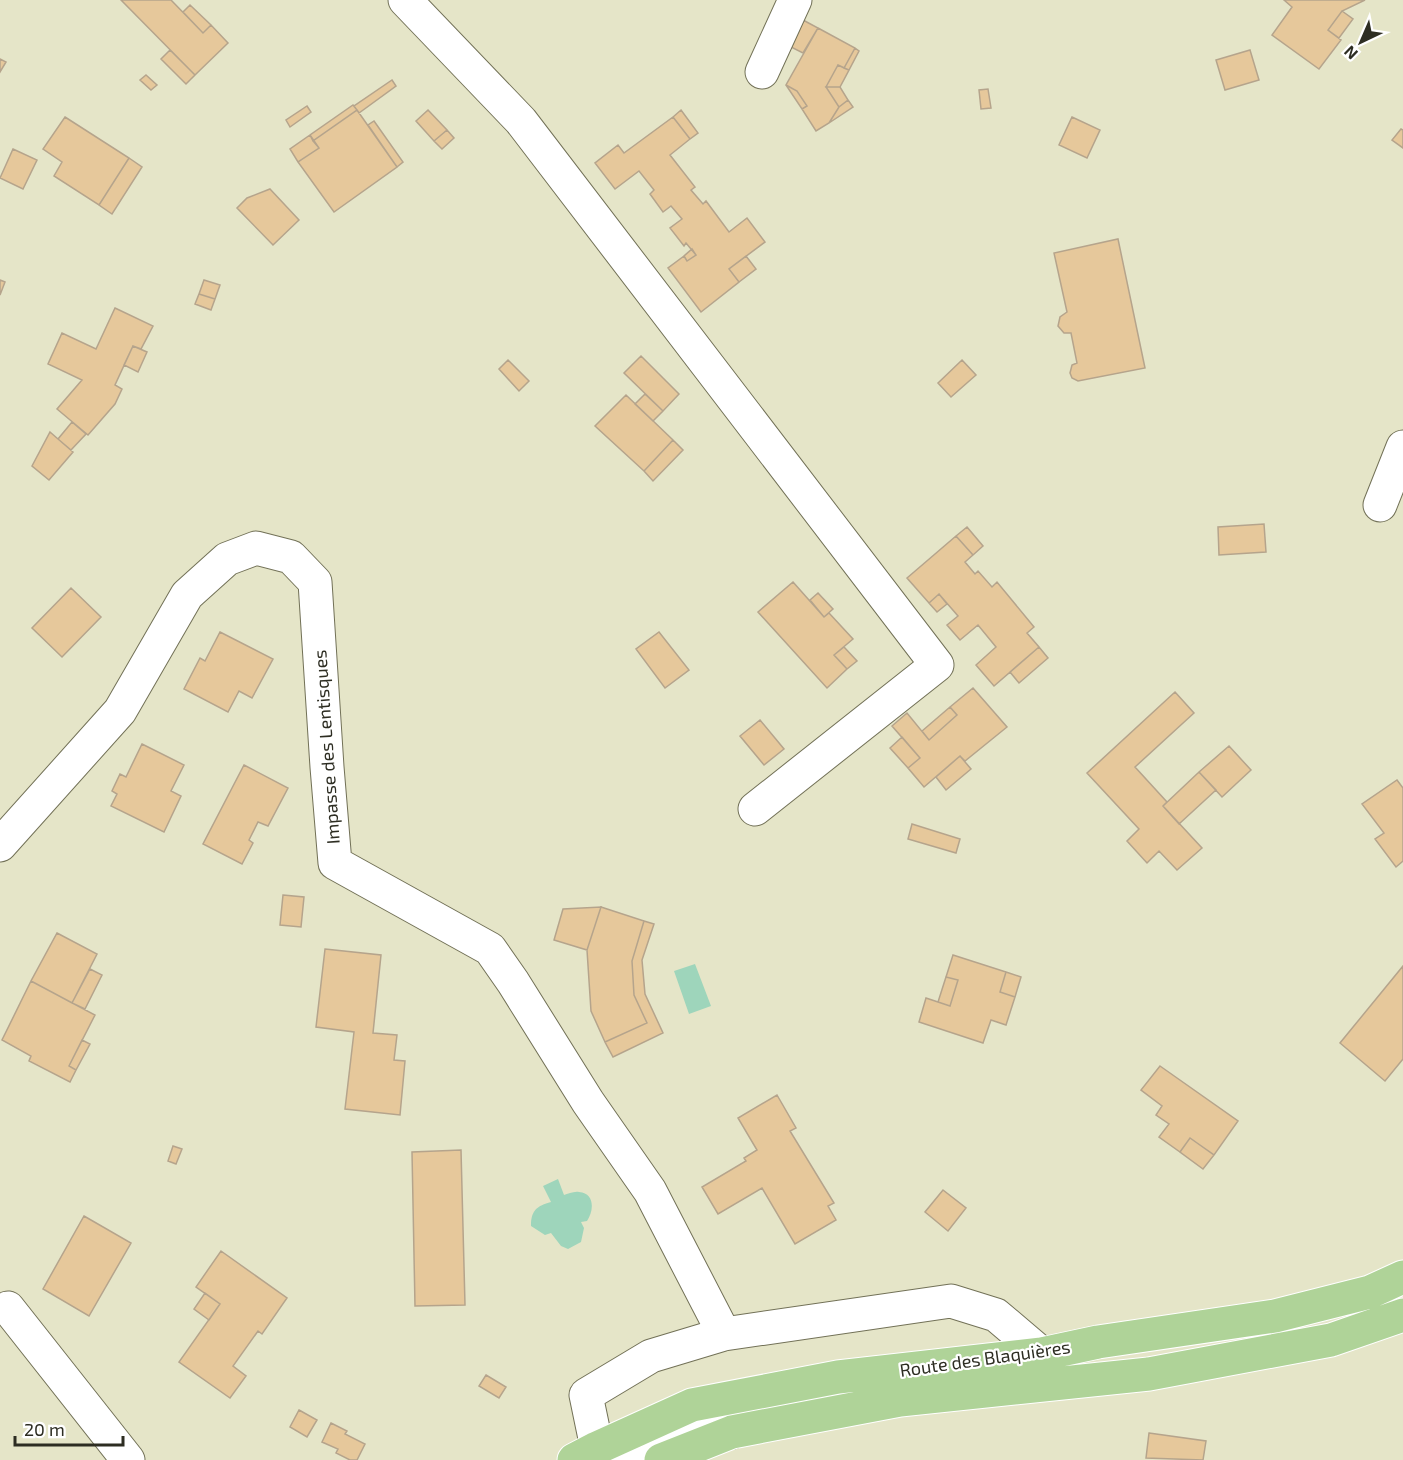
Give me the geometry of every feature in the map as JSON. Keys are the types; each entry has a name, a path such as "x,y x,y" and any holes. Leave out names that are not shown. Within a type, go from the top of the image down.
{"main road":[{"name":"Route des Blaquières","path":"587,1456 693,1405 838,1377 1042,1354 1098,1342 1275,1316 1370,1292 1403,1277"},
{"name":"Route des Blaquières","path":"662,1460 732,1432 900,1400 1149,1374 1331,1340 1403,1315"}],"street":[{"path":"405,0 521,121 937,665 755,809"},
{"path":"762,72 795,0"},
{"path":"1380,505 1403,447"},
{"name":"Impasse des Lentisques","path":"0,845 120,711 187,595 227,560 256,548 291,557 315,582 335,863 490,949 513,981 588,1102 650,1191 724,1334"},
{"path":"732,1432 710,1423 627,1452 587,1456 586,1395 651,1356 724,1334 951,1301 996,1315 1042,1354"},
{"path":"8,1308 128,1460"}],"shaded area":[{"path":"695,964 711,1006 689,1014 674,971"},
{"path":"558,1179 564,1195 575,1192 584,1193 592,1203 587,1221 581,1222 584,1228 581,1242 568,1249 561,1246 551,1233 545,1235 531,1226 532,1216 536,1210 551,1202 543,1186"}],"building":[{"path":"121,0 171,0 203,33 211,25 228,43 195,75"},
{"path":"1284,0 1365,0 1342,11 1328,30 1341,40 1319,69 1272,35 1292,7"},
{"path":"190,5 211,25 203,33 183,12"},
{"path":"1342,11 1353,19 1339,38 1328,30"},
{"path":"803,20 818,28 803,53 789,46"},
{"path":"818,28 855,48 844,68 838,65 826,87 839,107 829,123 816,131 802,109 807,106 797,91 786,85"},
{"path":"855,48 859,51 849,70 844,68"},
{"path":"170,50 195,75 186,84 161,59"},
{"path":"1250,50 1259,80 1225,90 1216,60"},
{"path":"0,59 6,62 0,72"},
{"path":"838,65 849,70 840,87 826,87"},
{"path":"146,75 157,85 151,90 140,80"},
{"path":"392,80 396,86 359,113 354,106"},
{"path":"786,85 797,91 807,106 802,109"},
{"path":"826,87 840,87 848,100 839,107"},
{"path":"988,89 991,108 981,109 979,90"},
{"path":"848,100 853,107 829,123 839,107"},
{"path":"353,105 357,110 313,141 310,135"},
{"path":"307,106 311,112 290,127 286,120"},
{"path":"357,110 397,167 334,212 298,162 319,148 313,141"},
{"path":"428,110 447,130 434,141 416,121"},
{"path":"681,110 698,133 690,139 673,117"},
{"path":"65,117 129,158 99,205 54,176 62,162 43,149"},
{"path":"673,117 690,139 670,155 695,187 691,190 703,204 706,201 729,232 747,218 765,242 729,269 739,282 701,312 668,268 684,256 687,261 696,255 686,243 684,246 670,228 682,219 671,206 663,212 650,194 654,190 639,171 615,189 595,163 618,145 624,153"},
{"path":"1072,117 1100,130 1087,158 1059,145"},
{"path":"374,121 403,162 397,167 368,125"},
{"path":"1401,129 1403,130 1403,148 1392,140"},
{"path":"447,130 454,138 442,149 434,141"},
{"path":"310,135 319,148 298,162 290,149"},
{"path":"13,149 37,160 23,189 0,178"},
{"path":"129,158 142,167 112,214 99,205"},
{"path":"270,189 299,220 273,245 237,208 247,198"},
{"path":"1118,239 1145,368 1078,381 1072,378 1070,373 1072,365 1077,363 1071,333 1064,333 1058,326 1060,317 1067,312 1054,253"},
{"path":"692,249 696,255 687,261 684,256"},
{"path":"746,256 756,269 739,282 729,269"},
{"path":"0,280 5,282 0,295"},
{"path":"204,280 220,285 215,299 199,294"},
{"path":"199,294 215,299 211,310 195,304"},
{"path":"115,308 153,326 141,349 133,346 115,385 122,389 115,404 88,435 57,409 82,380 48,364 62,333 96,349"},
{"path":"133,346 147,352 138,372 124,365"},
{"path":"641,356 679,394 663,411 624,373"},
{"path":"508,360 529,381 519,391 499,369"},
{"path":"962,360 976,375 951,397 938,383"},
{"path":"645,394 663,411 653,421 635,404"},
{"path":"626,395 673,440 644,471 595,426"},
{"path":"72,422 86,434 71,450 58,439"},
{"path":"50,432 73,452 49,480 32,466"},
{"path":"673,440 683,450 653,481 644,471"},
{"path":"1264,524 1266,552 1219,555 1218,527"},
{"path":"967,527 983,546 973,555 956,536"},
{"path":"956,536 973,555 965,562 975,574 978,571 992,587 997,582 1034,627 1027,633 1039,647 994,686 976,665 996,647 978,625 960,640 947,625 958,616 939,594 929,603 907,578"},
{"path":"793,582 824,617 829,613 853,639 834,655 847,669 827,688 758,612"},
{"path":"71,588 101,617 62,657 32,628"},
{"path":"818,593 833,609 824,617 810,600"},
{"path":"939,594 947,604 937,612 929,603"},
{"path":"220,632 273,659 252,698 239,691 228,712 184,689 200,658 205,661"},
{"path":"659,632 689,670 665,688 636,649"},
{"path":"844,647 857,661 847,669 834,655"},
{"path":"1039,647 1048,658 1019,683 1010,672"},
{"path":"973,688 1007,727 965,761 960,756 924,787 908,768 920,758 892,726 907,713 929,740 957,715 950,707"},
{"path":"1175,692 1194,713 1135,767 1167,802 1163,806 1202,848 1177,870 1159,851 1147,863 1127,841 1139,829 1087,773"},
{"path":"950,707 957,715 929,740 922,731"},
{"path":"760,720 784,749 764,765 740,736"},
{"path":"902,737 920,758 908,768 890,748"},
{"path":"142,744 184,765 171,791 181,796 164,832 111,806 117,794 112,791 120,774 126,777"},
{"path":"1229,746 1251,770 1222,797 1199,772"},
{"path":"960,756 971,769 946,790 936,777"},
{"path":"244,765 288,788 268,826 258,822 249,840 253,843 242,864 203,844"},
{"path":"1199,772 1216,790 1179,824 1163,806"},
{"path":"1397,780 1403,788 1403,861 1396,867 1375,839 1384,833 1362,804"},
{"path":"912,824 960,839 956,853 908,839"},
{"path":"283,895 304,897 301,927 280,925"},
{"path":"601,907 644,921 632,961 634,995 647,1023 605,1042 591,1011 587,950"},
{"path":"601,907 587,950 554,940 563,909"},
{"path":"644,921 654,924 642,960 645,994 663,1033 613,1057 605,1042 647,1023 634,995 632,961"},
{"path":"57,933 97,954 72,1003 31,981"},
{"path":"325,949 381,955 373,1033 397,1035 394,1060 405,1061 400,1115 345,1109 354,1032 316,1027"},
{"path":"953,955 1006,972 1000,992 1015,997 1006,1025 991,1020 983,1043 919,1022 926,998 950,1006 958,980 946,977"},
{"path":"1403,966 1403,1059 1385,1081 1340,1043"},
{"path":"90,969 102,975 85,1009 72,1003"},
{"path":"1006,972 1021,977 1015,997 1000,992"},
{"path":"946,977 958,980 950,1006 938,1002"},
{"path":"31,981 95,1015 69,1066 76,1070 70,1082 29,1061 31,1056 2,1040"},
{"path":"82,1040 90,1044 76,1070 69,1066"},
{"path":"1160,1066 1238,1121 1214,1155 1190,1138 1180,1152 1159,1137 1169,1124 1156,1115 1162,1106 1141,1090"},
{"path":"777,1095 796,1128 790,1131 834,1203 828,1206 836,1220 795,1244 762,1188 718,1214 702,1187 746,1161 744,1158 757,1150 738,1118"},
{"path":"1190,1138 1214,1155 1203,1169 1180,1152"},
{"path":"173,1146 182,1149 176,1164 168,1161"},
{"path":"461,1150 465,1305 415,1306 412,1152"},
{"path":"943,1190 966,1208 948,1231 925,1212"},
{"path":"84,1216 131,1243 89,1316 43,1289"},
{"path":"221,1251 287,1298 262,1334 258,1331 233,1366 246,1376 230,1398 179,1362 220,1304 196,1287"},
{"path":"205,1293 220,1304 209,1320 194,1309"},
{"path":"486,1375 506,1387 499,1398 479,1386"},
{"path":"299,1410 317,1420 307,1437 290,1427"},
{"path":"331,1423 347,1431 345,1434 365,1444 357,1460 350,1460 336,1453 338,1449 322,1442"},
{"path":"1149,1433 1206,1441 1203,1460 1146,1458"}]}
